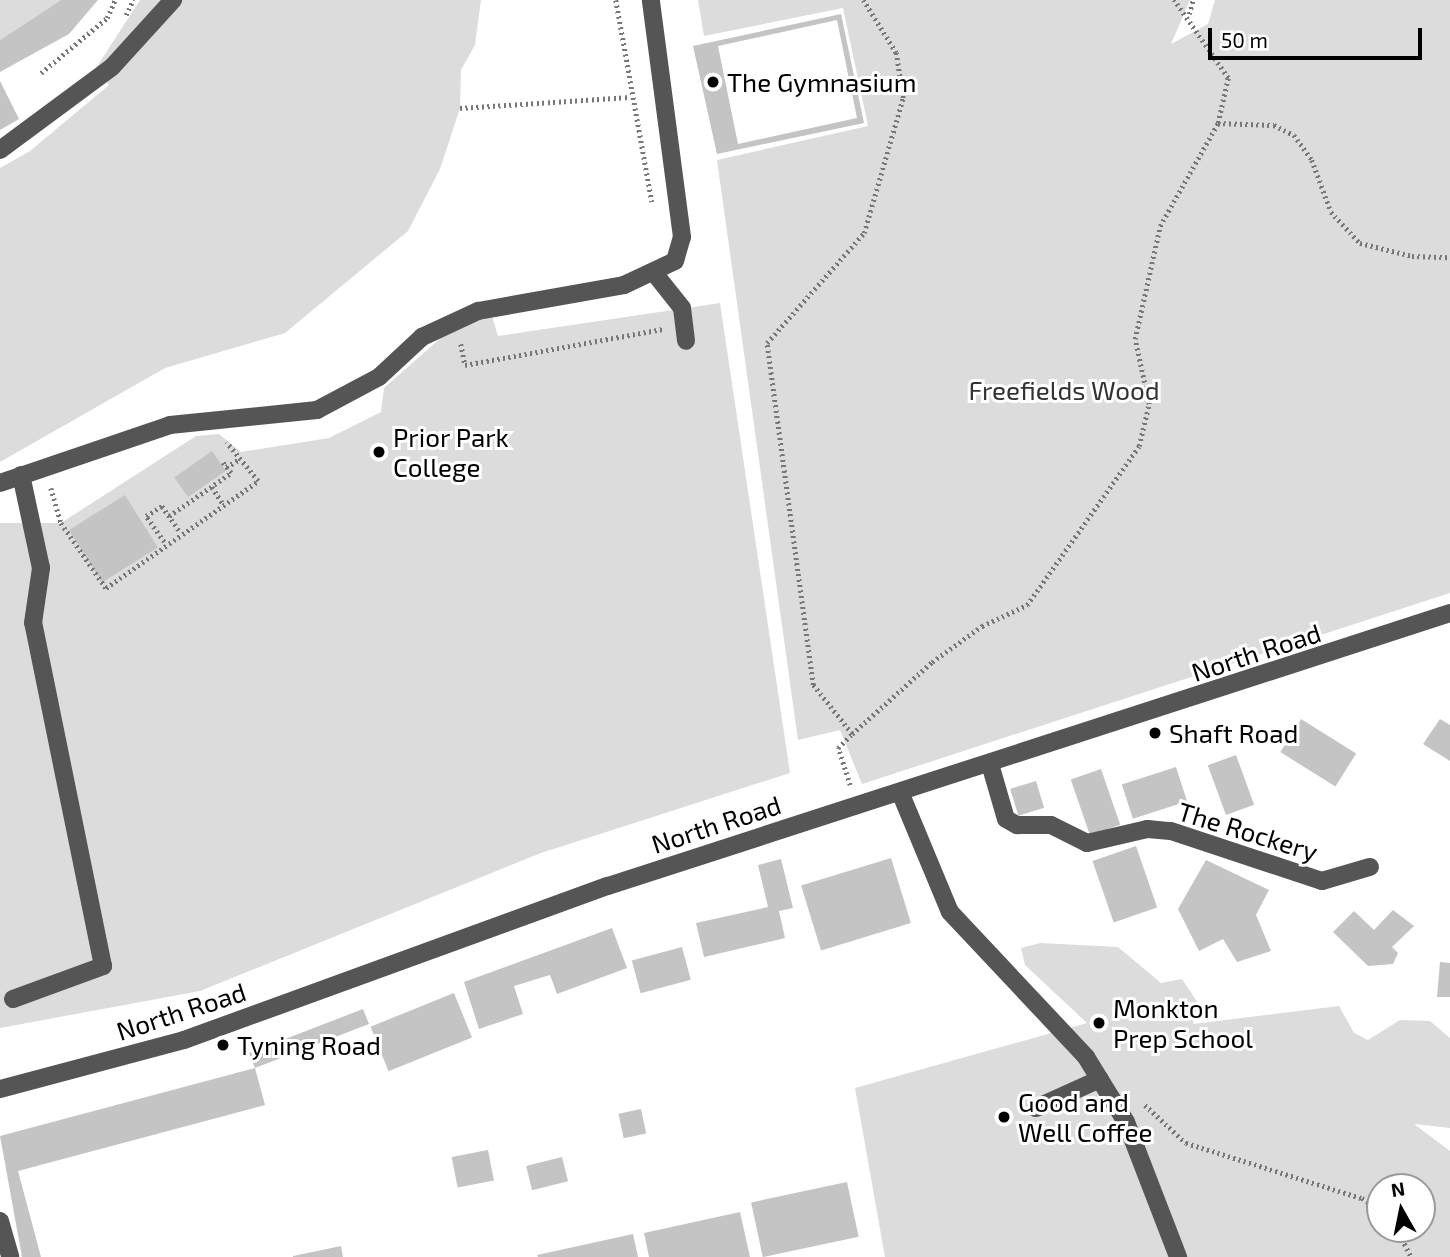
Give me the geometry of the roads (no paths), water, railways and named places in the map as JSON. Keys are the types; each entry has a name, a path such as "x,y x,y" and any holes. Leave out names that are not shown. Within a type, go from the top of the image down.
{"street":[{"path":"0,150 112,67 173,0"},
{"path":"0,483 170,425 209,424 317,410 379,377 422,337 478,311 624,285 655,274 675,261 682,237 650,0"},
{"path":"655,274 682,308 685,333"},
{"path":"13,999 103,966 33,623 41,568 21,475"},
{"name":"North Road","path":"0,1088 184,1040 608,886 1450,613"},
{"name":"The Rockery","path":"990,764 1006,818 1017,825 1051,825 1087,843 1147,829 1171,831 1322,881 1370,867"},
{"path":"900,792 950,912 1041,1005 1100,1079 1151,1175 1178,1257"},
{"path":"1036,1108 1100,1079"},
{"path":"0,1221 10,1257"}],"place":[{"name":"The Gymnasium","path":"713,82"},
{"name":"Prior Park College","path":"379,452"},
{"name":"Shaft Road","path":"1155,733"},
{"name":"Monkton Prep School","path":"1099,1023"},
{"name":"Tyning Road","path":"223,1045"},
{"name":"Good and Well Coffee","path":"1004,1117"}],"park label":[{"name":"Freefields Wood","path":"1064,390"}]}
